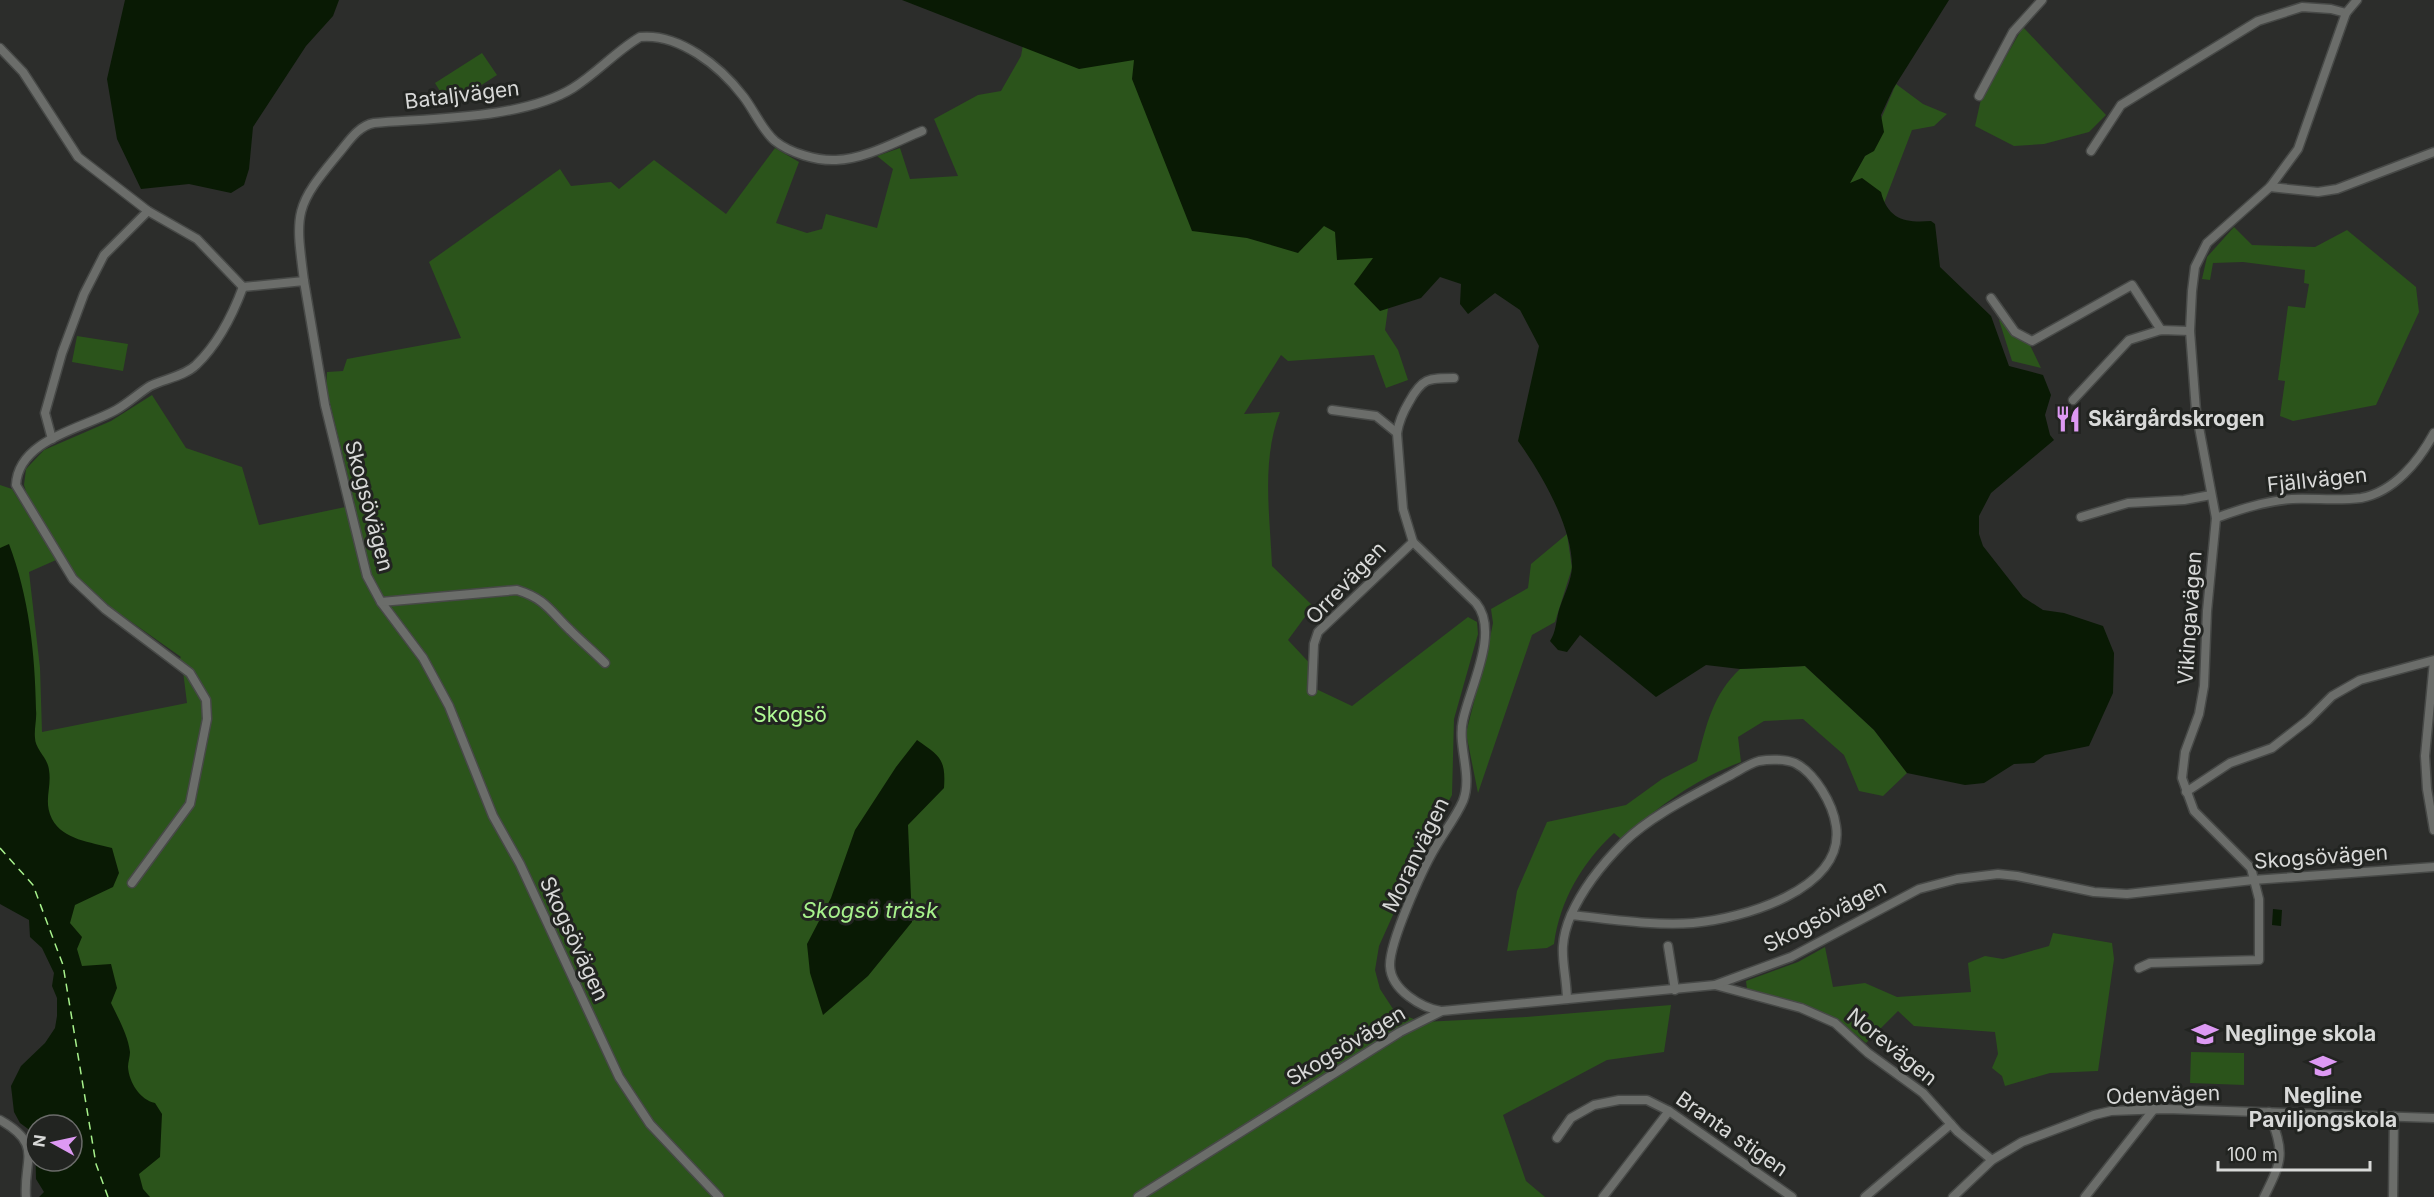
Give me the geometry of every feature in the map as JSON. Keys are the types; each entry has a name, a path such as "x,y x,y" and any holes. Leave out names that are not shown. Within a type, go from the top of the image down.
{"street":[{"path":"1978,96 2013,32 2042,0"},
{"name":"Vikingavägen","path":"2139,968 2150,963 2259,960 2259,899 2246,860 2194,811 2186,792 2182,766 2199,714 2204,686 2207,611 2216,518 2196,411 2190,330 2195,267 2207,243 2270,187 2298,148 2346,14 2357,0"},
{"path":"2091,151 2110,118 2121,105 2258,21 2302,7 2331,9 2346,14"},
{"name":"Bataljvägen","path":"304,281 298,226 302,204 316,181 359,129 374,123 512,110 543,102 572,88 640,37 654,36 670,39 706,62 725,76 743,95 775,141 799,153 834,160 855,158 922,131"},
{"path":"0,48 23,72 78,157 148,211 197,239 243,287"},
{"path":"2270,187 2318,192 2337,189 2434,152"},
{"path":"52,439 45,413 62,353 84,294 104,255 148,211"},
{"path":"243,287 304,281"},
{"name":"Skogsövägen","path":"304,281 321,387 367,576 381,602 423,658 449,706 493,816 520,864 619,1077 651,1124 719,1197"},
{"path":"1991,298 2015,332 2032,341 2132,285 2161,330"},
{"path":"132,883 190,804 207,718 206,700 190,673 105,609 73,579 15,485 16,474 26,457 52,439 116,410 151,386 195,367 235,310 243,287"},
{"path":"2073,400 2129,340 2161,330 2190,330"},
{"name":"Moranvägen","path":"1442,1011 1428,1009 1407,995 1390,970 1390,960 1401,926 1434,850 1466,794 1460,732 1480,657 1486,623 1484,613 1476,603 1413,542 1403,509 1397,433 1398,422 1418,384 1432,378 1454,378"},
{"path":"1332,410 1376,416 1397,433"},
{"name":"Fjällvägen","path":"2216,518 2264,503 2289,499 2360,498 2377,493 2401,477 2417,461 2434,433"},
{"path":"2081,517 2128,503 2184,500 2211,495"},
{"name":"Orrevägen","path":"1312,691 1314,644 1318,632 1413,542"},
{"path":"381,602 518,590 535,595 550,606 569,630 605,663"},
{"path":"2186,792 2229,763 2272,748 2308,720 2332,696 2360,680 2434,660 2425,756 2427,789 2434,830"},
{"path":"1567,999 1561,944 1571,915 1587,885 1625,841 1678,803 1757,762 1785,761 1804,769 1813,778 1834,818 1836,843 1824,868 1809,883 1768,905 1726,917 1690,923 1571,915"},
{"name":"Skogsövägen","path":"1138,1197 1383,1042 1442,1011 1716,985 1791,957 1896,900 1948,880 1998,874 2111,894 2253,880 2434,867"},
{"path":"1668,946 1675,990"},
{"name":"Norevägen","path":"1716,985 1801,1008 1835,1023 1868,1053 1923,1093 1951,1124 1992,1160"},
{"name":"Branta stigen","path":"1557,1138 1571,1118 1594,1105 1619,1100 1647,1100 1670,1111 1792,1197"},
{"name":"Odenvägen","path":"1953,1197 1992,1160 2022,1142 2094,1115 2127,1109 2434,1118"},
{"path":"2085,1197 2154,1109"},
{"path":"1603,1197 1670,1111"},
{"path":"2264,1197 2280,1161 2281,1151 2269,1112"},
{"path":"2392,1197 2394,1116"},
{"path":"0,1120 16,1129 27,1146 30,1162 26,1197"},
{"path":"1865,1197 1951,1124"}],"green space":[{"name":"Skogsö","path":"1031,0 1431,0 1385,330 1398,350 1408,380 1386,388 1374,355 1288,361 1281,355 1244,414 1280,412 1270,450 1268,488 1272,566 1313,606 1288,640 1316,670 1314,688 1352,706 1468,617 1477,622 1478,634 1454,719 1452,795 1420,855 1379,946 1375,970 1380,989 1395,1012 1422,1022 1526,1017 1671,1005 1664,1052 1607,1060 1503,1115 1526,1181 1545,1197 93,1197 86,1043 0,833 0,485 12,489 56,560 29,572 40,668 42,732 187,703 183,671 175,665 181,657 113,609 72,574 28,498 24,485 26,469 44,450 111,421 152,395 186,448 242,467 259,525 355,505 326,387 327,372 343,371 347,359 461,338 429,262 560,169 571,186 611,182 619,189 654,160 726,214 775,148 799,162 776,223 807,233 822,229 826,214 877,228 893,169 877,156 900,148 910,179 958,176 934,119 978,95 1001,91 1021,56"},
{"path":"2023,27 2106,115 2089,132 2044,144 2014,146 1975,126 1981,99"},
{"path":"482,53 497,75 449,106 435,83"},
{"path":"1896,84 1923,104 1947,114 1934,126 1912,130 1884,203 1849,184 1865,156"},
{"path":"2234,227 2252,245 2315,247 2347,230 2416,287 2419,312 2376,405 2293,421 2280,416 2285,381 2278,380 2288,306 2305,308 2309,284 2304,283 2305,270 2243,262 2213,263 2210,280 2202,279 2207,257"},
{"path":"2002,319 2029,343 2041,368 2012,361 1999,320"},
{"path":"77,336 128,344 123,371 72,362"},
{"path":"1567,534 1572,568 1555,622 1532,635 1478,793 1466,733 1489,643 1493,623 1491,609 1528,588 1531,564"},
{"path":"1805,666 1874,730 1907,773 1883,796 1859,791 1844,755 1803,719 1764,721 1738,737 1741,762 1693,785 1663,805 1621,839 1614,833 1602,845 1574,883 1567,897 1554,944 1547,948 1507,951 1517,891 1547,822 1626,805 1662,779 1697,761 1707,723 1717,700 1740,669"},
{"path":"2053,933 2112,943 2114,959 2098,1071 2050,1073 2005,1086 2002,1076 1992,1068 1998,1054 1995,1032 1914,1026 1898,1011 1866,1043 1824,1015 1747,989 1746,981 1798,962 1825,947 1833,987 1865,983 1897,997 1971,992 1968,963 1985,956 2003,959 2049,946"},
{"path":"2191,1052 2244,1053 2244,1085 2190,1083"}],"water":[{"path":"125,0 339,0 333,16 306,46 253,127 249,169 244,185 231,193 189,184 141,189 117,139 107,79"},
{"path":"902,0 1949,0 1893,89 1881,115 1884,132 1874,151 1865,156 1850,183 1862,178 1881,192 1888,209 1899,218 1931,221 1935,224 1940,267 1991,316 2009,366 2043,375 2051,395 2045,415 2050,435 2054,440 1991,493 1979,516 1979,534 1983,546 2023,597 2043,610 2064,613 2103,626 2114,653 2113,693 2089,746 2045,755 2034,763 2014,764 1984,783 1965,785 1907,773 1874,730 1805,666 1740,669 1706,665 1656,697 1580,635 1567,652 1558,650 1550,641 1571,577 1571,550 1554,500 1518,441 1539,346 1520,310 1495,293 1468,314 1460,304 1461,284 1440,277 1421,298 1380,311 1354,284 1373,258 1337,260 1335,232 1324,226 1298,253 1247,238 1192,231 1132,79 1134,60 1079,69"},
{"path":"9,544 22,584 30,626 34,667 35,738 49,770 49,812 57,826 70,836 112,848 119,873 113,887 75,905 70,923 82,937 77,949 82,966 111,964 117,988 111,1003 129,1046 128,1067 131,1079 136,1090 155,1103 162,1114 160,1157 139,1174 143,1189 150,1197 39,1197 44,1192 36,1179 36,1173 84,1173 84,1113 24,1113 24,1126 14,1112 11,1086 21,1066 45,1043 55,1028 57,998 52,986 54,973 42,948 30,937 29,920 0,904 0,548"},
{"name":"Skogsö träsk","path":"917,740 940,759 944,771 944,788 908,825 912,922 868,976 823,1015 810,973 807,944 831,898 855,830 896,767"},
{"path":"2273,909 2282,910 2281,926 2272,925"}],"ferry route":[{"path":"0,848 33,885 63,965 96,1164 108,1197"}],"place":[{"name":"Skärgårdskrogen","path":"2068,419"},
{"name":"Neglinge skola","path":"2205,1034"},
{"name":"Negline Paviljongskola","path":"2323,1066"}]}
